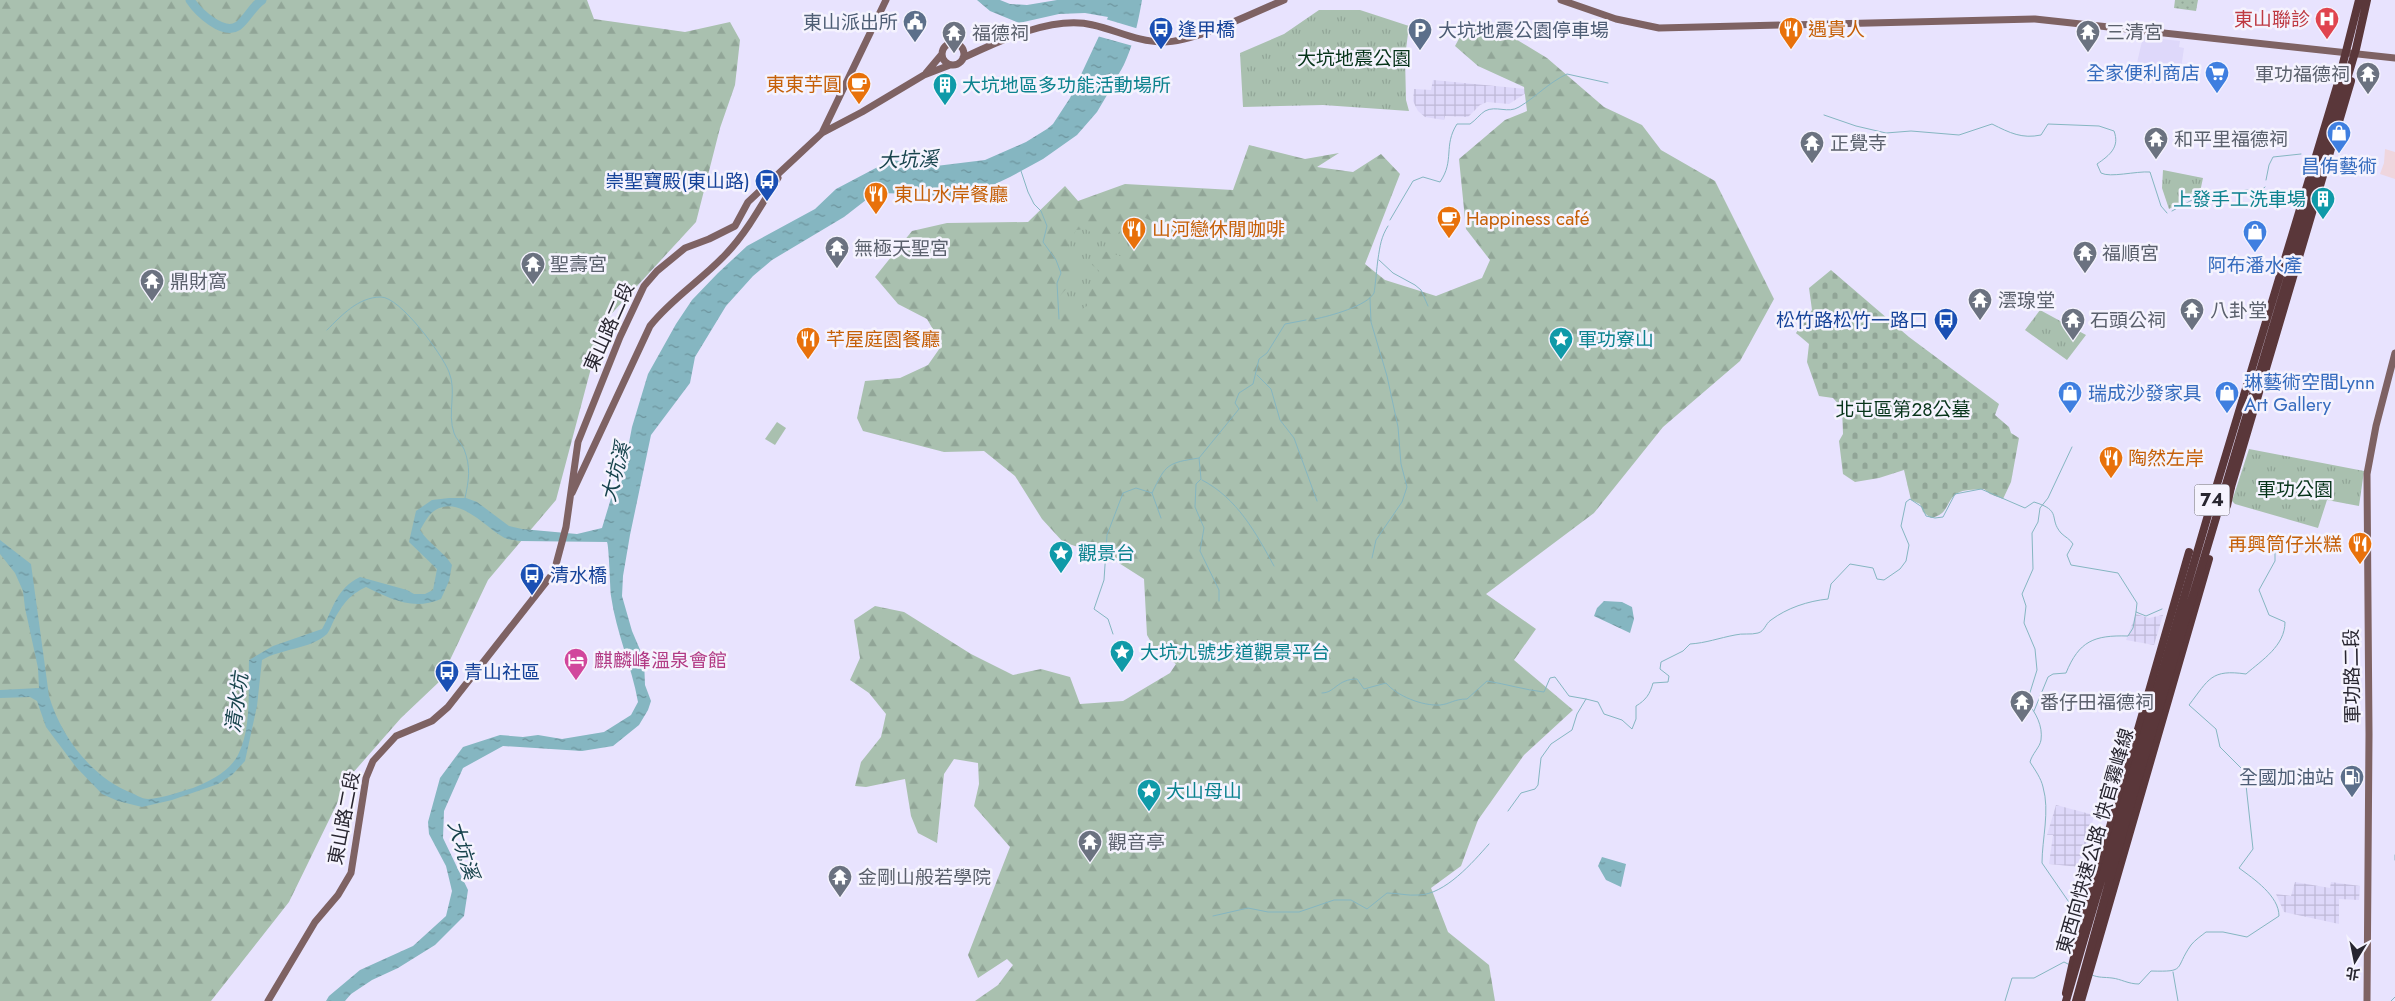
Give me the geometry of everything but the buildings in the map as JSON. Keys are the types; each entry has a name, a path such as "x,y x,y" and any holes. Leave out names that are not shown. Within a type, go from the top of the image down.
{"highway":[{"name":"東西向快速公路 快官霧峰線","path":"2065,1001 2212,500 2341,74 2359,0"},
{"name":"東西向快速公路 快官霧峰線","path":"2076,1001 2133,796 2356,49 2367,0"},
{"name":"74","path":"2227,506 2231,487 2344,111 2356,49"},
{"name":"74","path":"2065,1001 2080,931 2189,552"},
{"path":"2081,1001 2209,559"}],"main road":[{"path":"822,133 886,0"},
{"path":"942,54 944,61 950,65 957,64 963,58 980,50 1058,22 1096,26 1137,38 1163,42 1183,39 1284,0"},
{"path":"1561,0 1616,20 1659,28 2035,19 2395,58"},
{"path":"924,75 949,44 980,50"},
{"path":"961,47 964,53 963,58"},
{"name":"東山路二段","path":"268,1001 315,922 338,895 351,873 366,778 373,761 396,736 432,721 448,707 550,580 563,546 578,442 620,337 644,286 657,271 685,248 735,226 748,202 822,133 862,112 924,75 950,65"},
{"name":"東山路二段","path":"570,497 650,326 666,306 726,254 748,225 781,173"},
{"name":"軍功路二段","path":"2367,1001 2368,474 2376,426 2395,353"}],"shaded area":[{"path":"2143,37 2180,41 2179,47 2184,48 2181,69 2136,67"},
{"path":"1433,80 1526,89 1526,93 1509,104 1487,102 1480,105 1468,117 1445,116 1444,120 1425,117 1418,111 1413,101 1414,89 1431,90"},
{"path":"2385,149 2395,152 2395,179 2380,174 2384,163"},
{"path":"2136,614 2149,618 2163,615 2154,645 2126,640"},
{"path":"2056,805 2094,815 2091,829 2099,831 2090,868 2049,864 2053,835 2047,835"},
{"path":"2295,882 2330,888 2331,882 2360,886 2359,900 2339,899 2339,924 2284,912 2276,894 2291,896"}],"green space":[{"path":"0,0 587,0 594,19 685,32 730,22 740,40 735,85 720,128 696,222 603,323 556,500 488,580 440,681 401,718 351,775 289,902 211,1001 0,1001"},
{"path":"2175,0 2198,0 2196,11 2174,8"},
{"name":"大坑地震公園","path":"1319,10 1360,10 1409,26 1405,57 1406,100 1409,111 1323,105 1243,107 1240,53 1284,34"},
{"path":"1468,22 1504,32 1547,58 1604,107 1642,125 1661,150 1715,181 1774,299 1740,361 1663,427 1594,513 1486,594 1536,629 1514,660 1573,710 1524,755 1478,820 1461,866 1431,888 1448,932 1489,965 1495,1001 975,1001 998,985 1013,965 1007,959 978,978 968,955 1010,847 974,806 979,784 978,763 954,759 944,774 937,843 918,833 911,816 905,779 866,787 855,786 861,762 881,737 886,714 869,693 850,680 860,658 854,620 875,606 904,612 971,654 1013,675 1041,669 1070,677 1080,704 1123,701 1170,673 1176,664 1155,649 1147,635 1144,579 1111,558 1063,542 1042,519 1015,476 984,451 944,452 863,431 857,418 865,381 900,378 928,365 942,345 927,319 898,304 875,277 912,231 947,223 1028,222 1065,186 1078,201 1125,184 1233,190 1249,145 1305,159 1339,153 1317,167 1353,172 1381,154 1400,174 1365,264 1385,280 1436,296 1482,278 1490,260 1466,229 1459,159 1505,120 1527,111 1524,87 1478,66 1455,46"},
{"path":"2163,170 2203,178 2200,192 2169,209 2162,188"},
{"path":"1141,216 1154,222 1131,250 1120,256 1102,250 1097,252 1091,264 1104,275 1103,279 1090,287 1087,306 1077,312 1063,308 1059,297 1067,288 1066,277 1076,276 1079,269 1078,265 1065,252 1076,230 1085,229 1107,241"},
{"name":"北屯區第28公墓","path":"1831,270 1909,337 1999,404 1995,415 2009,427 2011,433 2019,438 2011,482 2003,499 1990,494 1984,489 1963,491 1952,498 1942,513 1931,518 1923,512 1920,504 1911,500 1904,470 1879,478 1855,482 1843,474 1839,441 1843,434 1842,408 1833,398 1819,396 1807,362 1809,344 1796,333 1812,310 1809,288"},
{"path":"2040,310 2086,335 2067,360 2025,330"},
{"path":"777,422 786,428 775,445 765,439"},
{"name":"軍功公園","path":"2249,449 2364,471 2359,506 2327,500 2318,528 2235,504 2232,501"}],"water":[{"path":"977,0 1000,0 1010,4 1027,5 1057,0 1142,0 1135,35 1127,59 1108,88 1110,90 1097,112 1077,135 1043,159 989,187 947,198 925,194 875,193 844,217 772,260 753,276 726,306 695,357 690,383 651,435 630,535 623,576 622,596 632,631 644,659 645,685 651,701 648,710 639,725 613,746 582,751 503,746 463,768 444,811 443,838 468,890 464,916 435,945 398,968 372,980 351,994 345,1001 326,1001 329,996 360,970 413,946 446,916 452,891 446,866 429,834 428,822 440,778 463,747 500,735 523,737 538,735 562,739 604,732 631,715 638,702 613,609 607,542 511,540 503,537 462,509 452,506 434,511 420,530 452,565 449,581 441,599 421,604 412,604 384,596 366,587 347,600 337,614 327,634 320,639 262,660 257,706 245,761 232,775 218,784 172,800 142,807 118,801 102,794 76,767 46,727 37,701 30,697 0,698 0,690 39,688 38,668 23,591 15,573 0,554 0,540 31,564 49,696 54,711 70,741 92,767 105,778 119,787 144,799 148,799 193,788 212,779 230,766 238,755 245,733 248,708 249,660 273,646 322,629 336,599 352,582 360,577 407,590 414,594 425,594 433,590 437,569 409,542 416,511 432,500 466,498 477,502 509,526 522,529 577,534 602,528 612,495 622,480 632,427 648,374 692,300 747,246 815,209 836,189 891,160 936,166 985,160 1026,142 1053,124 1070,98 1108,17 1085,13 1059,14 1019,23 990,11"},
{"path":"1604,601 1622,602 1632,607 1634,619 1630,633 1594,616 1597,608"},
{"path":"1602,857 1626,864 1621,887 1606,880 1598,866"}],"pier":[{"name":"逢甲橋","path":"1099,17 1139,29 1133,46 1097,36 1105,19"}],"waterway":[{"path":"190,0 211,21 225,28 238,26 262,0"},
{"path":"1390,220 1413,181 1423,177 1440,182 1447,167 1451,139 1457,124 1470,124 1489,109 1515,109 1567,74 1608,83"},
{"path":"1824,115 1856,126 1886,133 1911,131 1959,135 1992,124 2016,134 2034,136 2041,135 2048,124 2099,126 2114,131 2116,137 2113,150 2097,164 2101,173 2110,175 2150,172 2161,206 2167,213"},
{"path":"2266,180 2273,157 2301,154"},
{"path":"1021,171 1028,192 1034,204 1041,211 1047,226 1043,242 1056,260 1061,273 1057,283 1059,319"},
{"path":"2172,211 2201,195 2223,197 2230,193 2247,190 2258,193 2265,187"},
{"path":"1315,319 1356,306 1370,298 1374,293 1380,246 1388,226"},
{"path":"1379,260 1393,273 1421,290 1428,306"},
{"path":"327,330 344,313 357,304 365,300 381,297 389,299 399,306 420,328 445,364 451,379 452,425 455,435 464,449 468,468 465,498"},
{"path":"1370,298 1371,322 1387,376 1398,427 1401,464 1407,487 1402,502 1376,540 1372,558"},
{"path":"1219,601 1219,590 1200,551 1204,528 1195,507 1196,484 1201,479 1199,458 1239,409 1235,403 1239,393 1253,384 1259,359 1267,353 1285,324 1306,320"},
{"path":"1257,375 1271,389 1280,420 1294,438 1317,501"},
{"path":"2072,447 2048,498 2040,508 2038,522 2032,533 2033,569 2022,594 2026,606 2024,623 2035,649 2037,670 2027,702 2036,715 2041,730 2040,743 2030,762 2041,780 2045,796 2046,815 2042,863 2073,908"},
{"path":"1113,634 1108,619 1094,609 1104,580 1107,535 1123,493 1136,488 1152,493 1169,466 1199,458"},
{"path":"1202,480 1225,496 1235,506 1253,529 1274,566"},
{"path":"1508,811 1521,793 1535,789 1538,785 1541,758 1551,744 1572,730 1577,714 1586,699 1598,702 1604,714 1622,720 1632,729 1636,719 1636,706 1647,696 1653,683 1668,682 1669,676 1660,669 1661,662 1683,651 1690,644 1707,642 1738,634 1758,633 1769,622 1784,612 1805,603 1828,599 1831,584 1850,564 1873,568 1877,579 1884,580 1900,569 1906,561 1909,545 1901,526 1906,502 1910,499 1922,507 1926,516 1935,518 1943,517 1955,494 1981,489 2025,508 2034,502 2043,505 2054,515 2057,528 2073,544 2067,555 2071,565 2118,573 2137,603 2136,612 2146,616 2162,609"},
{"path":"1152,493 1161,518"},
{"path":"2092,975 2139,984 2151,971 2175,970 2191,945 2206,932 2223,932 2247,937 2279,916 2278,909 2270,895 2239,868 2253,849 2246,785 2242,769 2220,747 2216,729 2189,705 2201,688 2212,678 2225,673 2246,674 2272,652 2281,638 2285,622 2269,615 2259,590 2275,561 2275,540"},
{"path":"2034,711 2048,677 2053,674 2066,673 2076,654 2089,642 2106,637 2128,636 2133,628 2136,612"},
{"path":"1322,693 1330,691 1345,681 1357,679 1364,689 1386,683 1410,699 1426,704 1440,705 1467,699 1487,681 1544,692 1550,678 1555,677 1569,696 1586,699"},
{"path":"1213,916 1248,908 1268,912 1299,912 1334,900 1351,900 1367,909 1387,893 1428,894 1438,890 1458,876 1489,844"},
{"path":"2395,855 2395,860"},
{"path":"2005,1001 2012,978 2034,978 2064,962 2070,965"},
{"path":"2173,972 2178,1001"},
{"path":"2391,1001 2395,997"}],"place":[{"name":"東山聯診","path":"2327,40"},
{"name":"東山派出所","path":"915,43"},
{"name":"逢甲橋","path":"1161,50"},
{"name":"遇貴人","path":"1791,50"},
{"name":"大坑地震公園停車場","path":"1420,51"},
{"name":"三清宮","path":"2088,53"},
{"name":"福德祠","path":"954,54"},
{"name":"全家便利商店","path":"2217,94"},
{"name":"軍功福德祠","path":"2368,95"},
{"name":"東東芋圓","path":"859,105"},
{"name":"大坑地區多功能活動場所","path":"945,106"},
{"name":"昌侑藝術","path":"2339,154"},
{"name":"和平里福德祠","path":"2156,160"},
{"name":"正覺寺","path":"1812,164"},
{"name":"崇聖寶殿(東山路)","path":"767,202"},
{"name":"東山水岸餐廳","path":"876,215"},
{"name":"上發手工洗車場","path":"2323,220"},
{"name":"Happiness café","path":"1449,239"},
{"name":"山河戀休閒咖啡","path":"1134,250"},
{"name":"阿布潘水產","path":"2255,253"},
{"name":"無極天聖宮","path":"837,269"},
{"name":"福順宮","path":"2085,274"},
{"name":"聖壽宮","path":"533,285"},
{"name":"鼎財窩","path":"152,302"},
{"name":"澐瑔堂","path":"1980,321"},
{"name":"八卦堂","path":"2192,331"},
{"name":"松竹路松竹一路口","path":"1946,341"},
{"name":"石頭公祠","path":"2073,341"},
{"name":"芊屋庭園餐廳","path":"808,360"},
{"name":"軍功寮山","path":"1561,360"},
{"name":"瑞成沙發家具","path":"2070,414"},
{"name":"琳藝術空間Lynn Art Gallery","path":"2227,414"},
{"name":"陶然左岸","path":"2111,479"},
{"name":"再興筒仔米糕","path":"2360,565"},
{"name":"觀景台","path":"1061,574"},
{"name":"清水橋","path":"532,596"},
{"name":"大坑九號步道觀景平台","path":"1122,673"},
{"name":"麒麟峰溫泉會館","path":"576,681"},
{"name":"青山社區","path":"447,693"},
{"name":"番仔田福德祠","path":"2022,723"},
{"name":"全國加油站","path":"2352,798"},
{"name":"大山母山","path":"1149,812"},
{"name":"觀音亭","path":"1090,863"},
{"name":"金剛山般若學院","path":"840,898"}],"water label":[{"name":"大坑溪","path":"908,160"},
{"name":"大坑溪","path":"616,472"},
{"name":"清水坑","path":"237,703"},
{"name":"大坑溪","path":"463,850"}]}
